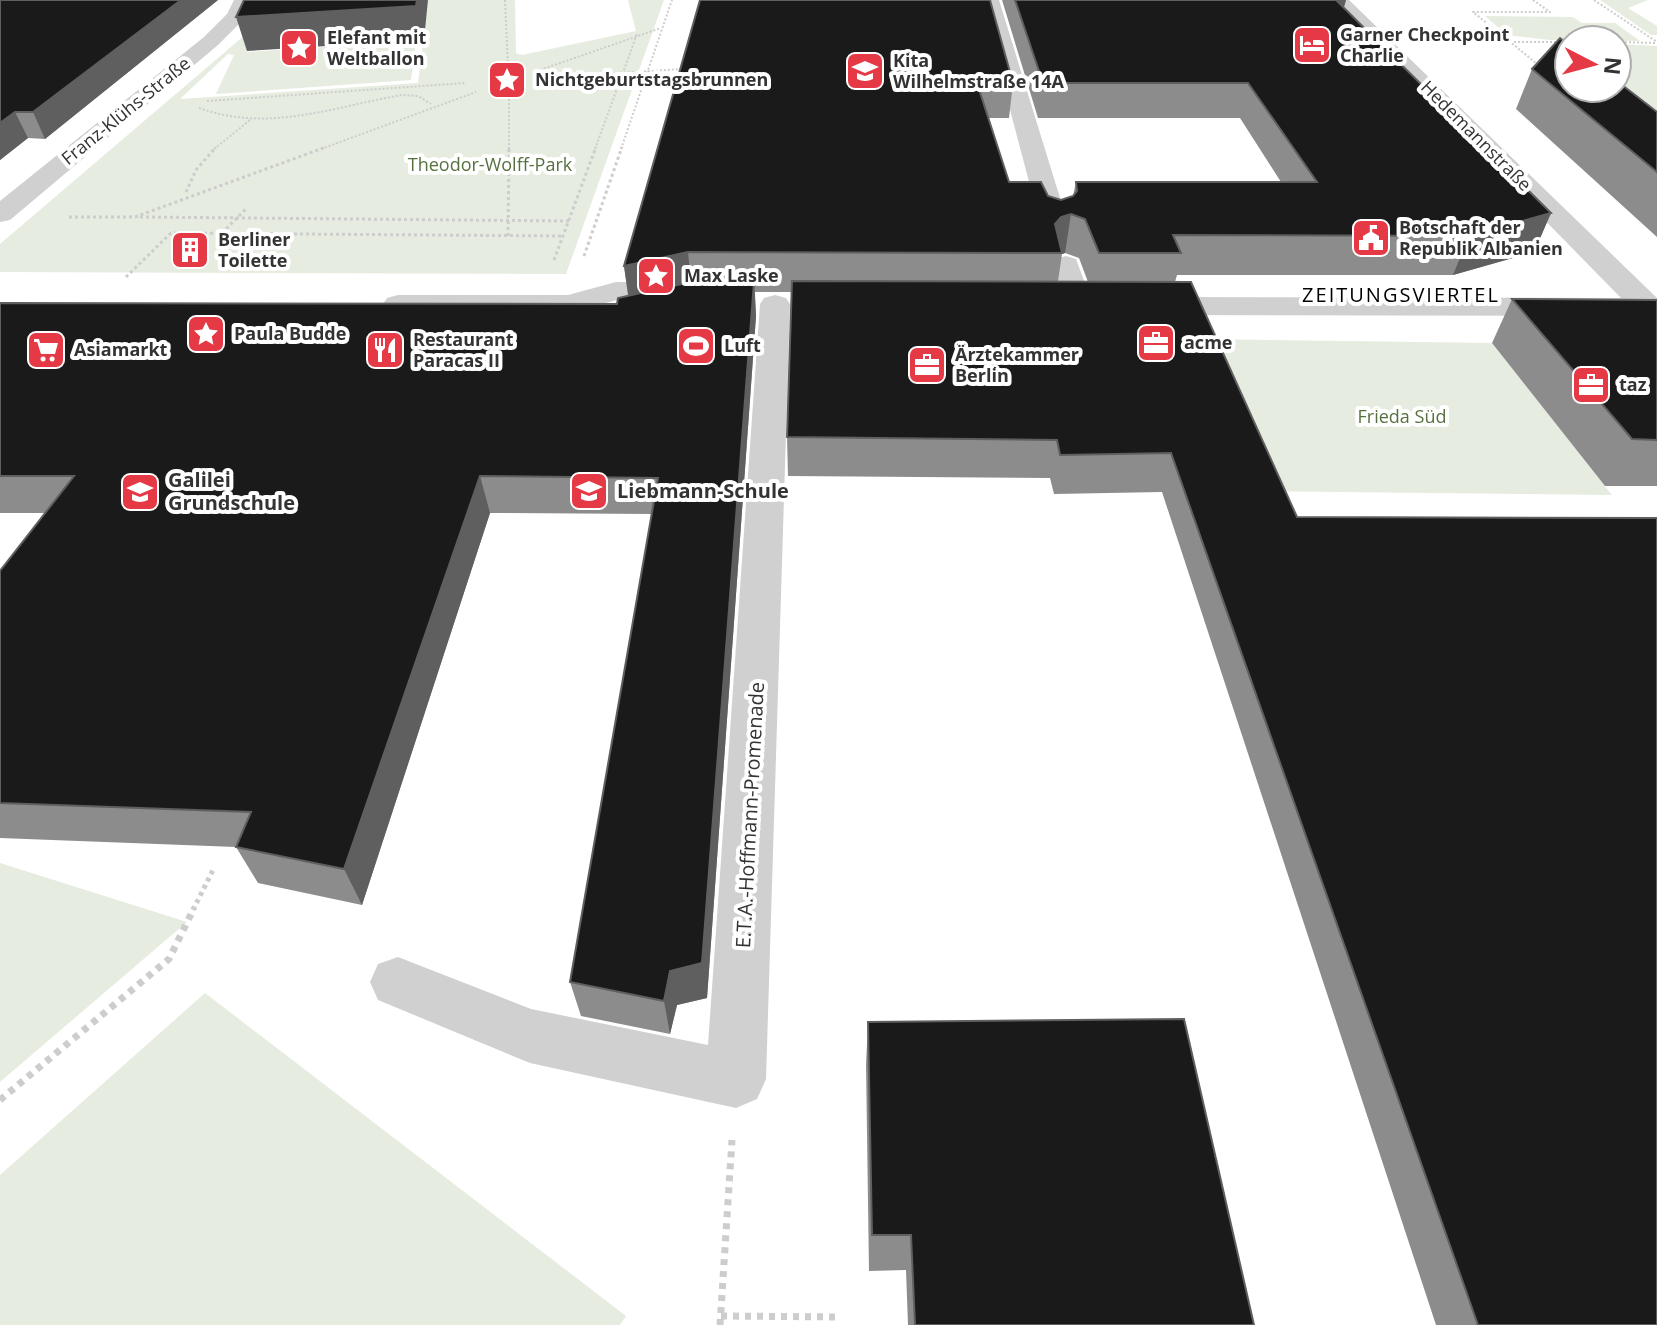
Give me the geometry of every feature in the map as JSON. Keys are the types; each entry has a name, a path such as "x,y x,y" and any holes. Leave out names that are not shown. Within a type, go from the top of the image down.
{"street":[{"name":"Franz-Klühs-Straße","path":"0,214 222,32 236,16 243,0"},
{"path":"990,0 1055,227"},
{"name":"Hedemannstraße","path":"1338,0 1652,307"},
{"path":"1066,265 1088,305 1652,307"},
{"path":"364,304 569,304"},
{"name":"E.T.A.-Hoffmann-Promenade","path":"569,304 603,318 641,318 748,304 736,1079"},
{"path":"398,982 530,1036 736,1079"}],"path":[{"path":"505,0 508,66"},
{"path":"569,304 672,0"},
{"path":"1533,0 1550,12 1473,12 1546,72"},
{"path":"1594,0 1657,42"},
{"path":"540,70 637,34 662,28"},
{"path":"552,265 637,34"},
{"path":"1509,42 1553,42"},
{"path":"1633,42 1657,42"},
{"path":"548,77 624,70 692,69"},
{"path":"134,104 465,83"},
{"path":"406,95 411,87"},
{"path":"135,217 476,92"},
{"path":"508,236 509,94"},
{"path":"192,102 209,112 251,120 315,115 406,95 426,99 431,104"},
{"path":"186,192 191,173 223,140 251,120"},
{"path":"222,233 246,209"},
{"path":"60,217 569,221"},
{"path":"126,277 171,233 563,236"},
{"path":"0,1100 169,959 213,870"},
{"path":"736,1079 721,1320 841,1317"}],"green space":[{"name":"Theodor-Wolff-Park","path":"428,0 515,0 516,53 522,55 636,31 628,0 664,0 566,274 0,272 0,244 259,23 247,52 416,41 411,80 216,94 234,55 228,54 180,99 418,83"},
{"path":"1600,0 1648,0 1628,8 1657,26 1657,35 1651,35"},
{"path":"1485,16 1573,17 1582,23 1616,24 1553,24 1553,40 1507,35"},
{"path":"1633,45 1657,46 1657,152 1627,104 1633,104"},
{"name":"Frieda Süd","path":"1192,339 1492,343 1612,495 1256,491"},
{"path":"0,863 187,922 0,1082"},
{"path":"205,993 626,1316 620,1325 0,1325 0,1175"}],"building":[{"path":"0,0 181,0 33,112 15,112 0,123"},
{"path":"244,0 417,0 416,6 236,17"},
{"path":"700,0 990,0 1013,83 977,83 1009,182 1041,182 1048,196 1061,200 1073,196 1077,191 1076,182 1317,182 1248,83 1043,83 1015,0 1336,0 1551,213 1469,236 1173,235 1181,253 1099,253 1085,219 1071,214 1061,217 1055,224 1062,253 688,252 624,266"},
{"path":"1553,46 1553,86 1532,69"},
{"path":"1633,93 1657,112 1657,172 1574,104 1633,104"},
{"path":"792,281 1191,282 1297,517 1657,518 1657,1325 1478,1325 1171,453 1060,455 1057,440 787,437"},
{"path":"691,282 754,282 702,963 670,971 664,1001 570,982 658,478 480,476 344,869 236,847 251,812 0,803 0,571 74,476 0,476 0,303 617,304 618,298"},
{"path":"1512,299 1657,300 1657,440 1632,439"},
{"path":"1184,1019 1254,1325 915,1325 911,1235 872,1235 868,1022"}],"place":[{"name":"Garner Checkpoint Charlie","path":"1312,45"},
{"name":"Elefant mit Weltballon","path":"299,48"},
{"name":"Kita Wilhelmstraße 14A","path":"865,71"},
{"name":"Nichtgeburtstagsbrunnen","path":"507,80"},
{"name":"Botschaft der Republik Albanien","path":"1371,238"},
{"name":"Berliner Toilette","path":"190,250"},
{"name":"Max Laske","path":"656,276"},
{"name":"Paula Budde","path":"206,334"},
{"name":"acme","path":"1156,343"},
{"name":"Luft","path":"696,346"},
{"name":"Asiamarkt","path":"46,350"},
{"name":"Restaurant Paracas II","path":"385,350"},
{"name":"Ärztekammer Berlin","path":"927,365"},
{"name":"taz","path":"1591,385"},
{"name":"Liebmann-Schule","path":"589,491"},
{"name":"Galilei Grundschule","path":"140,492"}],"district":[{"name":"ZEITUNGSVIERTEL","path":"1401,295"}]}
